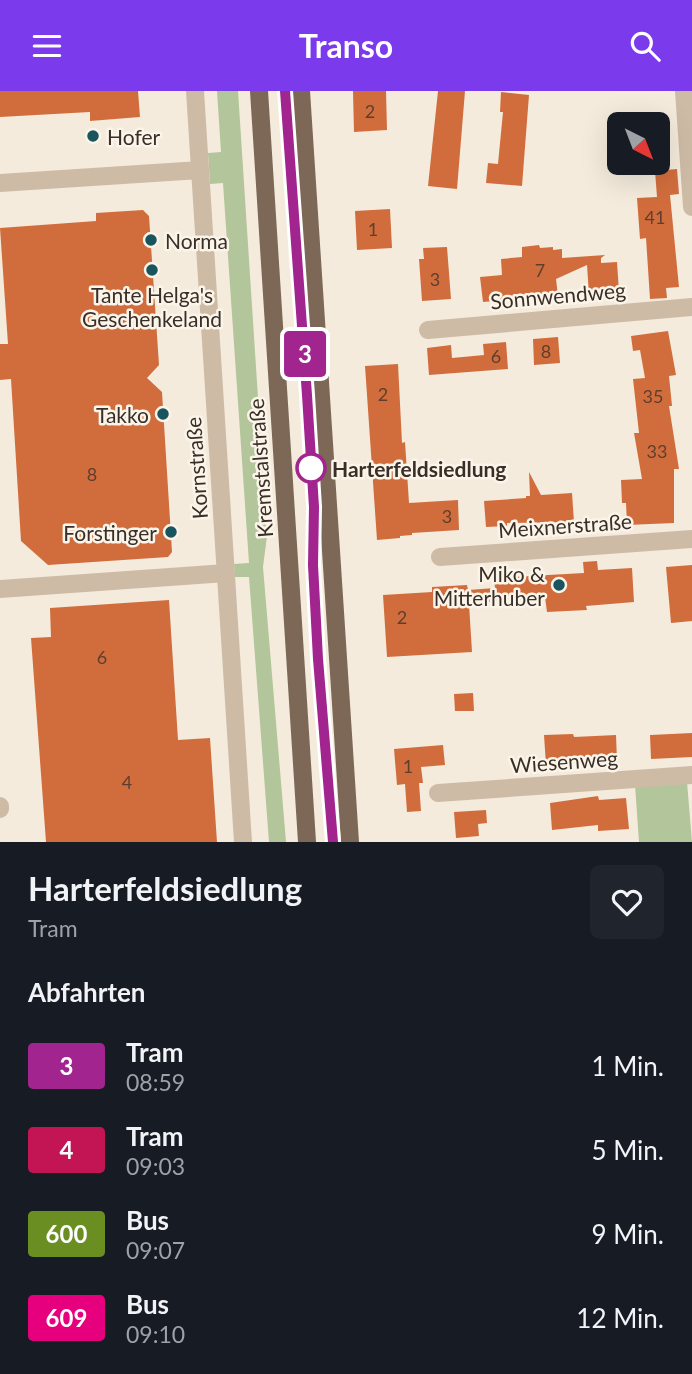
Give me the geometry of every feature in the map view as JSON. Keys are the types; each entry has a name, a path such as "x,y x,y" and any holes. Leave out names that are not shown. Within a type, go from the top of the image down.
{"main road":[{"name":"Kremstalstraße","path":"259,91 307,842"},
{"path":"301,91 349,842"}],"street":[{"name":"Kornstraße","path":"195,91 243,842"},
{"path":"684,91 692,207"},
{"path":"0,183 200,170"},
{"name":"Sonnwendweg","path":"428,330 692,307"},
{"name":"Meixnerstraße","path":"440,557 692,538"},
{"path":"0,589 226,573"},
{"name":"Wiesenweg","path":"439,793 692,775"}],"green space":[{"path":"217,91 238,91 267,536 263,567 286,842 269,842 249,577 235,577 234,564 249,563 223,183 210,184 208,153 221,152"},
{"path":"687,782 692,842 639,842 635,785"}],"building":[{"path":"0,91 138,91 140,117 90,121 90,112 0,117"},
{"path":"353,91 386,91 387,130 354,132"},
{"path":"438,91 465,91 457,189 428,186"},
{"path":"501,92 529,95 522,186 486,183 488,163 498,164 503,112 500,112"},
{"path":"677,169 679,194 670,195 679,287 666,288 667,298 650,299 646,238 640,239 637,198 657,197 655,175 670,175 670,170"},
{"path":"390,209 392,248 357,250 355,211"},
{"path":"143,210 149,216 159,365 147,378 162,392 172,552 168,557 48,565 21,541 11,379 0,380 0,344 8,344 0,228 96,221 96,213"},
{"path":"539,245 540,248 562,249 562,258 605,255 601,258 601,263 617,262 619,292 589,295 587,265 556,279 558,296 483,302 480,277 502,275 501,259 522,257 522,247"},
{"path":"447,247 451,299 422,301 419,259 424,259 423,248"},
{"path":"668,331 676,375 669,376 672,406 669,406 679,469 674,469 674,523 627,525 621,480 642,479 634,433 639,433 633,379 645,378 640,350 633,351 631,336"},
{"path":"558,337 560,363 534,365 533,339"},
{"path":"506,342 508,369 429,375 427,348 451,345 452,358 484,355 483,344"},
{"path":"398,364 402,443 405,442 409,503 458,500 459,530 412,533 400,538 377,540 365,366"},
{"path":"529,472 541,495 572,493 574,522 507,523 507,526 486,527 484,501 530,496"},
{"path":"597,561 598,570 632,568 634,602 586,606 587,610 547,612 545,597 469,604 472,652 387,657 383,595 432,592 432,587 467,585 468,590 495,588 494,578 584,573 583,562"},
{"path":"692,565 692,621 671,623 666,567"},
{"path":"169,600 178,740 210,738 217,842 46,842 31,638 51,637 50,608"},
{"path":"473,693 474,711 455,711 454,694"},
{"path":"692,733 692,757 651,759 650,735"},
{"path":"573,734 574,737 616,735 617,761 546,765 544,735"},
{"path":"443,745 445,765 421,767 421,811 407,812 405,784 397,785 394,749"},
{"path":"598,796 599,800 626,798 629,829 598,831 598,825 552,830 550,803"},
{"path":"486,810 487,823 478,824 479,836 456,838 454,812"}],"tram line":[{"path":"285,91 308,395 318,659 333,842"},
{"name":"3","path":"285,91 314,507 313,565 318,659 333,842"}],"place":[{"name":"Hofer","path":"93,136"},
{"name":"Norma","path":"151,240"},
{"name":"Tante Helga's Geschenkeland","path":"152,270"},
{"name":"Takko","path":"163,414"},
{"name":"Harterfeldsiedlung","path":"311,468"},
{"name":"Forstinger","path":"171,532"},
{"name":"Miko & Mitterhuber","path":"559,585"}]}
